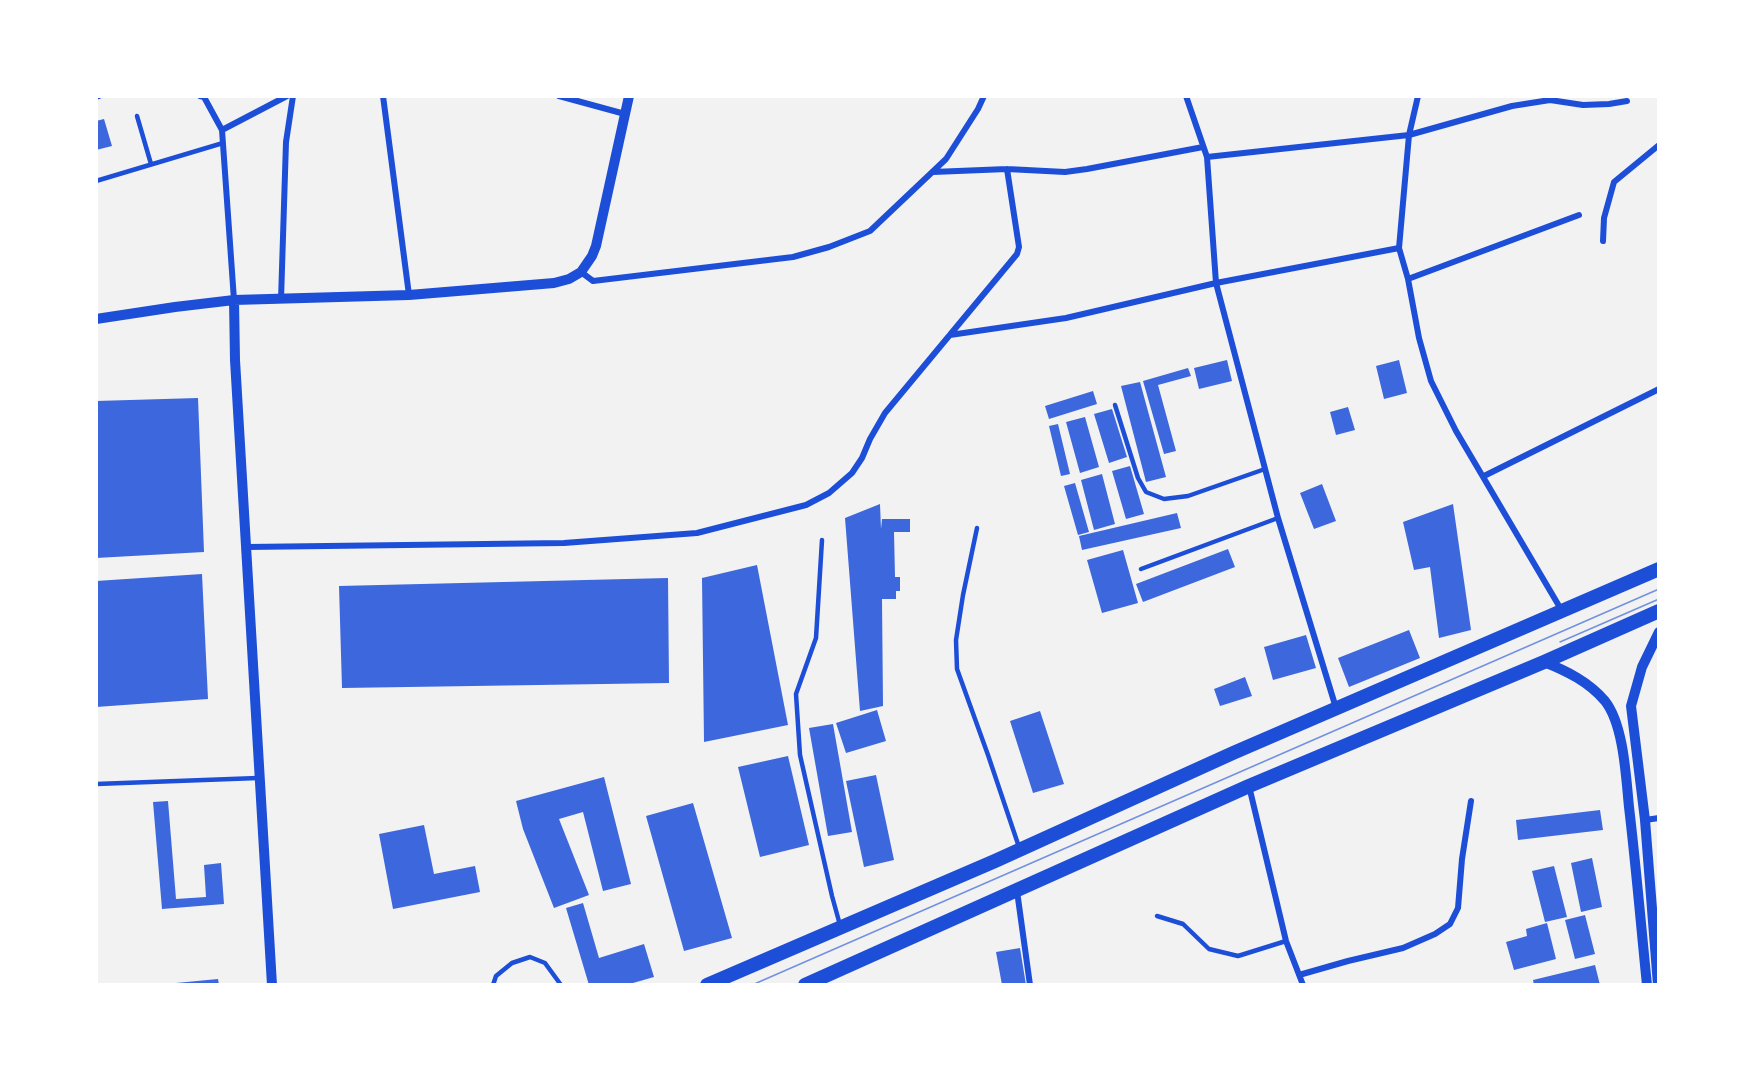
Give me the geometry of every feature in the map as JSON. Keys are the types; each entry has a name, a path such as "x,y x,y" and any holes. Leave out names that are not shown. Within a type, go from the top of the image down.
{"main road":[{"path":"707,985 1020,850 1336,708 1659,569"},
{"path":"804,985 832,979 1017,889 1249,786 1659,611"}],"street":[{"path":"203,96 222,130 234,300 235,360 272,985"},
{"path":"222,130 287,96"},
{"path":"281,300 286,142 293,96"},
{"path":"383,96 409,296"},
{"path":"559,96 625,114"},
{"path":"96,319 234,300 409,296 535,286 569,279 581,272 596,246 630,96"},
{"path":"581,272 593,281 793,257 829,247 870,231 946,159 984,96"},
{"path":"1186,96 1207,157 1216,283 1278,518 1336,708"},
{"path":"1418,96 1409,135 1399,248 1431,381 1456,431 1563,612"},
{"path":"1207,157 1409,135 1512,106 1551,100 1583,105 1627,101"},
{"path":"1603,241 1604,219 1614,182 1659,145"},
{"path":"932,172 1007,169 1065,172 1203,147"},
{"path":"247,547 564,543 697,533 806,504 829,493 852,473 885,413 1017,254 1019,247 1007,169"},
{"path":"1408,279 1579,215"},
{"path":"950,335 1066,318 1216,283 1399,248"},
{"path":"1484,477 1659,389"},
{"path":"1658,985 1645,820 1631,706 1642,667 1659,633"},
{"path":"1544,662 1582,680 1606,702 1617,725 1634,843 1647,985"},
{"path":"1249,786 1286,941 1303,985"},
{"path":"1299,975 1403,948 1435,934 1450,924 1458,908 1462,859 1471,801"},
{"path":"1645,820 1659,818"},
{"path":"1634,843 1646,842"},
{"path":"1017,889 1030,985"}],"lane":[{"path":"136,116 152,164"},
{"path":"96,181 223,143"},
{"path":"1115,405 1138,478 1146,492 1164,500 1188,496 1265,469"},
{"path":"1141,569 1278,518"},
{"path":"978,528 957,629 957,669 1020,850"},
{"path":"822,540 816,638 796,694 800,755 841,927"},
{"path":"96,784 260,777"},
{"path":"1156,916 1183,924 1209,949 1238,956 1286,941"},
{"path":"493,985 496,976 512,963 530,957 545,963 561,985"}],"building":[{"path":"104,119 112,146 96,150 96,121"},
{"path":"1227,360 1232,381 1199,389 1194,368"},
{"path":"1399,360 1407,393 1384,399 1376,366"},
{"path":"1188,368 1191,376 1158,385 1176,451 1164,454 1143,381"},
{"path":"1140,382 1166,477 1146,482 1121,386"},
{"path":"1093,391 1097,404 1049,419 1045,406"},
{"path":"198,398 204,552 96,558 96,401"},
{"path":"1348,407 1355,430 1336,435 1330,412"},
{"path":"1112,409 1127,457 1109,463 1094,414"},
{"path":"1085,417 1099,467 1080,473 1066,422"},
{"path":"1058,424 1070,474 1061,476 1049,426"},
{"path":"1130,466 1144,514 1126,519 1112,471"},
{"path":"1102,474 1115,524 1094,530 1081,480"},
{"path":"1075,483 1089,532 1078,535 1064,486"},
{"path":"1322,484 1336,521 1314,529 1300,493"},
{"path":"880,504 881,529 882,519 910,519 910,532 894,532 895,577 900,577 900,591 896,591 896,599 882,599 883,706 860,711 845,518"},
{"path":"1453,504 1471,630 1439,638 1430,567 1414,570 1403,522"},
{"path":"1177,513 1181,528 1082,550 1079,536"},
{"path":"1228,549 1235,567 1143,602 1136,584"},
{"path":"1123,550 1138,603 1102,613 1087,560"},
{"path":"757,565 788,725 704,742 702,578"},
{"path":"202,574 208,699 96,707 96,581"},
{"path":"668,578 669,683 342,688 339,586"},
{"path":"1409,630 1420,658 1349,687 1338,658"},
{"path":"1306,635 1316,668 1273,680 1264,647"},
{"path":"1245,677 1252,696 1220,706 1214,689"},
{"path":"877,710 886,741 846,753 836,723"},
{"path":"1040,711 1064,784 1033,793 1010,721"},
{"path":"833,724 852,832 828,836 809,728"},
{"path":"788,756 809,845 760,857 738,767"},
{"path":"876,775 894,860 864,867 846,781"},
{"path":"604,777 631,884 603,891 583,812 559,819 589,895 554,908 523,829 516,801"},
{"path":"168,801 176,899 206,897 204,865 221,863 224,904 162,909 153,802"},
{"path":"693,803 732,938 684,951 646,816"},
{"path":"1600,810 1603,830 1518,840 1516,820"},
{"path":"424,825 434,874 475,866 480,892 393,909 379,834"},
{"path":"1592,858 1602,907 1581,912 1571,863"},
{"path":"1554,866 1567,917 1545,922 1532,871"},
{"path":"583,903 599,958 644,944 654,977 626,985 589,985 566,908"},
{"path":"1585,915 1595,954 1575,959 1565,920"},
{"path":"1547,923 1556,959 1514,970 1506,942 1527,936 1526,929"},
{"path":"1020,948 1026,985 1002,985 996,952"},
{"path":"1595,965 1600,985 1534,985 1533,980"},
{"path":"218,979 219,985 177,985 176,983"}],"tram line":[{"path":"752,985 1659,589"},
{"path":"1560,642 1659,599"}]}
